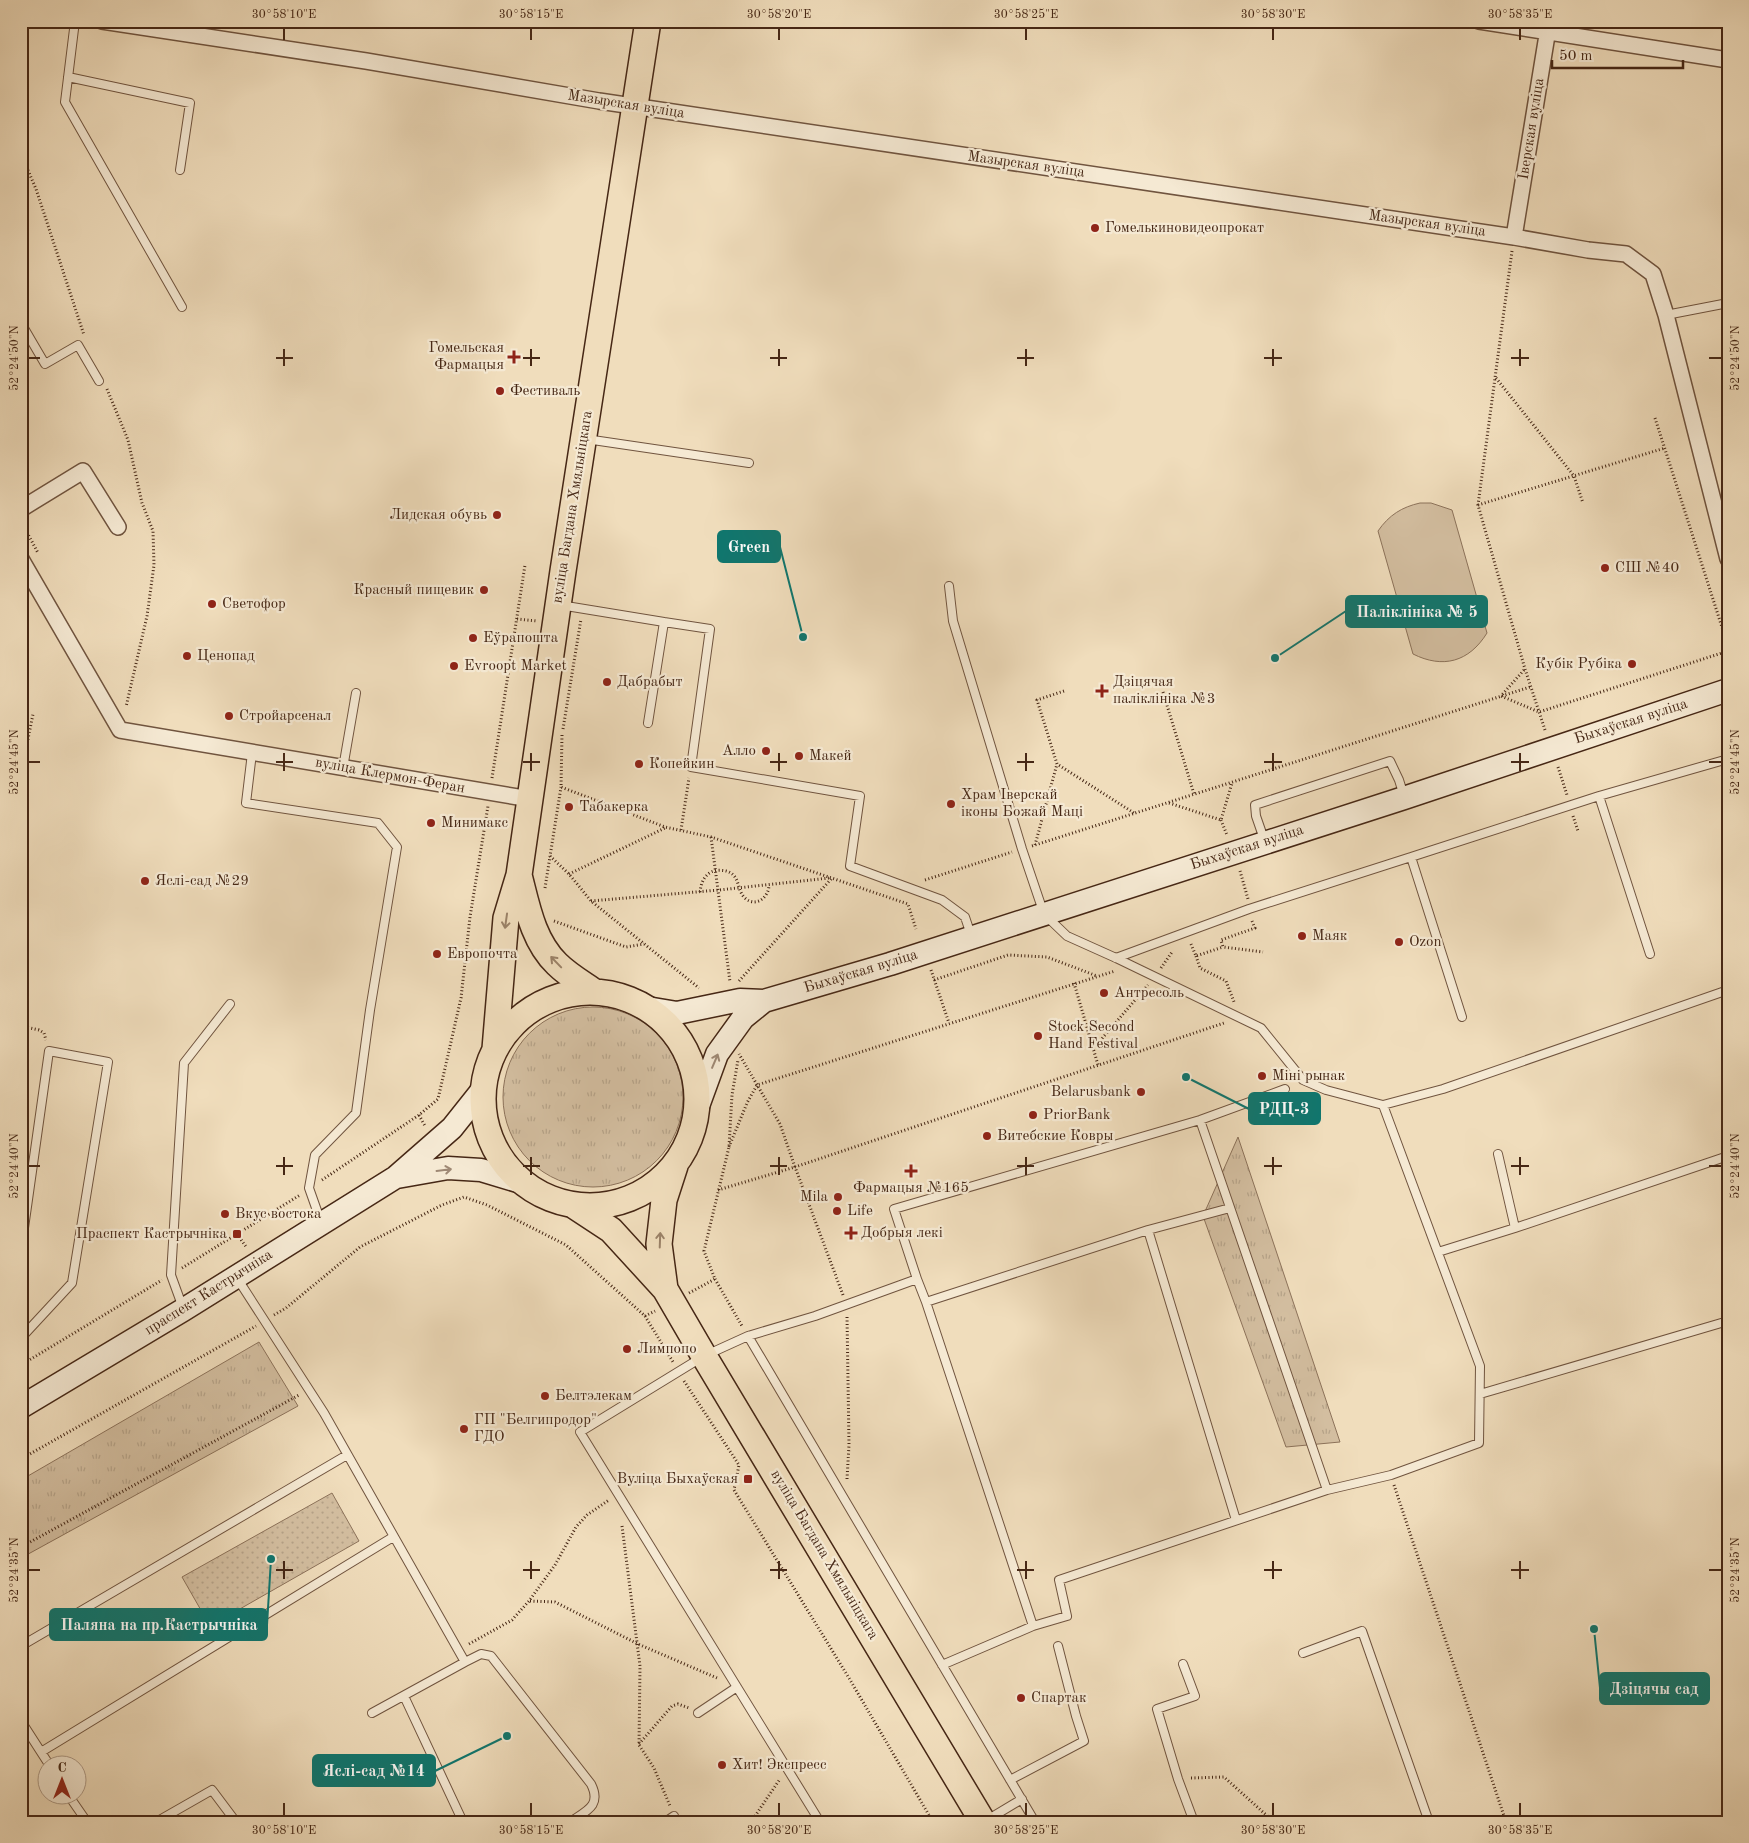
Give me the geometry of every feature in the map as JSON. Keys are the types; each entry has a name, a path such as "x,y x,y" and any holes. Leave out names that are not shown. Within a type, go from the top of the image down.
{"main road":[{"name":"вуліца Багдана Хмяльніцкага","path":"495,1049 506,918 520,875 648,21"},
{"name":"Быхаўская вуліца","path":"647,1008 677,1013 740,1000 764,1001 890,964 1404,798 1728,690"},
{"name":"вуліца Багдана Хмяльніцкага","path":"520,875 530,917 540,942 556,964 594,992"},
{"path":"594,992 622,996 647,1008 676,1034 693,1068 698,1106 691,1136 677,1163 648,1190 612,1204 573,1205 546,1197 521,1182 498,1156 485,1124 483,1089 487,1069 495,1049 520,1018 555,998 594,992"},
{"name":"Быхаўская вуліца","path":"698,1106 717,1054 743,1018 764,1001"},
{"name":"праспект Кастрычніка","path":"21,1407 184,1310 396,1177 452,1128 483,1089"},
{"name":"вуліца Багдана Хмяльніцкага","path":"670,1298 659,1244 664,1200 677,1163"},
{"name":"праспект Кастрычніка","path":"396,1177 448,1168 481,1170 521,1182"},
{"name":"вуліца Багдана Хмяльніцкага","path":"573,1205 611,1230 670,1298 983,1822"}],"street":[{"name":"Мазырская вуліца","path":"102,21 366,61 635,106 1514,237 1588,250 1626,254 1653,274 1724,528 1728,559"},
{"path":"1478,21 1548,26 1728,60"},
{"name":"Іверская вуліца","path":"1514,237 1548,26"},
{"path":"21,509 83,471 118,527"},
{"name":"вуліца Клермон-Феран","path":"24,567 120,730 530,799"}],"lane":[{"path":"75,21 65,102 182,307"},
{"path":"68,77 190,103 180,170"},
{"path":"1666,315 1728,303"},
{"path":"21,323 45,364 78,345 99,381"},
{"path":"584,439 749,463"},
{"path":"949,586 953,621 1022,849 1044,914 1067,936 1261,1028 1303,1080 1326,1090 1383,1105 1443,1089 1728,990"},
{"path":"560,612 664,622 710,629 691,767 860,796 850,866 942,900 965,917 972,936"},
{"path":"648,723 664,622"},
{"path":"343,768 356,693"},
{"path":"252,753 246,803 378,823 397,846 370,1010 356,1113 315,1155 309,1188 321,1224"},
{"path":"1116,958 1249,909 1600,796 1728,759"},
{"path":"1265,842 1256,816 1255,805 1383,763 1390,761 1399,780 1404,798"},
{"path":"1600,796 1650,954"},
{"path":"1411,857 1462,1017"},
{"path":"184,1310 170,1276 184,1063 230,1004"},
{"path":"21,1249 49,1051 108,1062 72,1283 21,1338"},
{"path":"1033,1626 894,1209 1200,1120 1285,1089"},
{"path":"942,1665 1033,1626 1067,1616 1059,1580 1327,1490 1390,1474 1479,1443 1480,1366 1383,1105"},
{"path":"1200,1120 1327,1490"},
{"path":"1498,1154 1515,1228"},
{"path":"1438,1252 1728,1156"},
{"path":"926,1302 1148,1230 1230,1208"},
{"path":"1148,1230 1236,1520"},
{"path":"236,1276 324,1413 465,1662"},
{"path":"820,1822 580,1432 704,1356 748,1336 846,1305 917,1279"},
{"path":"1480,1394 1728,1321"},
{"path":"748,1336 1036,1822"},
{"path":"21,1646 347,1455"},
{"path":"41,1752 393,1537"},
{"path":"1303,1653 1362,1631 1429,1822"},
{"path":"1010,1780 1084,1741 1058,1646"},
{"path":"372,1713 481,1654 491,1656 591,1784 596,1798 594,1804 570,1822"},
{"path":"1182,1664 1195,1696 1157,1709 1178,1779 1194,1822"},
{"path":"698,1713 737,1687"},
{"path":"404,1696 463,1822"},
{"path":"21,1721 44,1756"},
{"path":"156,1822 212,1790 236,1822"},
{"path":"983,1822 1022,1799"},
{"path":"76,1806 86,1822"},
{"path":"666,1822 674,1816"}],"path":[{"path":"21,154 36,190 88,342"},
{"path":"1514,237 1478,505 1530,687 1545,731"},
{"path":"1495,378 1574,476 1583,503"},
{"path":"106,387 128,440 142,503 152,530 154,565 147,616 125,711 121,703"},
{"path":"1656,418 1728,646"},
{"path":"1478,505 1665,448"},
{"path":"21,523 40,558"},
{"path":"21,1365 291,1202 419,1115 438,1098 461,998 470,917 525,566"},
{"path":"517,619 560,612 561,788 544,895"},
{"path":"1501,696 1539,712 1728,650"},
{"path":"1501,696 1525,669"},
{"path":"924,880 1530,687"},
{"path":"1035,845 1057,764 1037,700 1064,691"},
{"path":"1163,692 1194,794"},
{"path":"21,774 33,714"},
{"path":"1057,764 1134,813"},
{"path":"1227,836 1221,820 1232,782"},
{"path":"561,788 665,827 711,837 908,904 916,929"},
{"path":"681,830 686,798"},
{"path":"1167,803 1221,820"},
{"path":"569,874 665,827"},
{"path":"711,837 731,989"},
{"path":"550,856 569,874 591,901 700,989"},
{"path":"700,892 702,881 716,870 730,872 739,882 744,897 752,901 756,902 765,898 768,894 769,885"},
{"path":"1223,947 1221,940 1255,928 1240,870"},
{"path":"591,901 832,878"},
{"path":"737,982 832,878"},
{"path":"547,919 626,947 644,944"},
{"path":"1243,924 1252,921"},
{"path":"1185,947 1200,941"},
{"path":"1191,944 1200,968 1226,981 1232,997"},
{"path":"1196,956 1223,947 1263,952"},
{"path":"1164,955 1178,949"},
{"path":"1093,1049 1155,977 1172,952"},
{"path":"934,980 1008,955 1046,957 1098,976"},
{"path":"748,1336 715,1279 704,1251 729,1147 747,1103 757,1086 1132,966"},
{"path":"930,967 949,1023"},
{"path":"1074,983 1098,1065"},
{"path":"718,1190 795,1167 1240,1018"},
{"path":"21,1026 44,1033 49,1051"},
{"path":"729,1147 732,1095 739,1054 780,1124 846,1305 849,1445 845,1500"},
{"path":"21,1459 264,1322 286,1308 360,1247 442,1205 464,1197 487,1205 566,1245 645,1316 678,1372 739,1465 734,1490 849,1678 932,1822"},
{"path":"645,1316 670,1298 715,1279"},
{"path":"21,1547 308,1390"},
{"path":"1390,1474 1506,1822"},
{"path":"457,1650 512,1620 529,1601 555,1565 576,1527 587,1515 618,1494 640,1666 638,1745 654,1768 674,1816"},
{"path":"529,1601 555,1602 638,1644 737,1687"},
{"path":"638,1745 672,1706 678,1704 698,1713"},
{"path":"752,1821 788,1769"},
{"path":"1178,1779 1224,1777 1274,1822"}],"green space":[{"path":"1420,503 1431,503 1452,510 1487,633 1472,651 1455,660 1445,662 1424,659 1413,654 1378,531 1396,513"},
{"path":"584,1007 602,1007 627,1014 643,1022 657,1033 668,1047 676,1063 683,1088 683,1106 676,1131 668,1147 657,1161 643,1172 619,1183 602,1187 584,1187 567,1183 543,1172 523,1154 507,1123 503,1106 503,1088 507,1071 518,1047 536,1027 567,1011"},
{"path":"1238,1137 1340,1442 1286,1447 1203,1216"},
{"path":"259,1342 298,1406 21,1558 21,1480"},
{"path":"332,1493 359,1541 210,1626 182,1577"}],"place":[{"name":"Гомелькиновидеопрокат","path":"1095,228"},
{"name":"Гомельская Фармацыя","path":"514,357"},
{"name":"Фестиваль","path":"500,391"},
{"name":"Лидская обувь","path":"497,515"},
{"name":"СШ №40","path":"1605,568"},
{"name":"Красный пищевик","path":"484,590"},
{"name":"Светофор","path":"212,604"},
{"name":"Green","path":"803,637"},
{"name":"Еўрапошта","path":"473,638"},
{"name":"Ценопад","path":"187,656"},
{"name":"Паліклініка № 5","path":"1275,658"},
{"name":"Кубік Рубіка","path":"1632,664"},
{"name":"Evroopt Market","path":"454,666"},
{"name":"Дабрабыт","path":"607,682"},
{"name":"Дзіцячая паліклініка №3","path":"1102,691"},
{"name":"Стройарсенал","path":"229,716"},
{"name":"Алло","path":"766,751"},
{"name":"Макей","path":"799,756"},
{"name":"Копейкин","path":"639,764"},
{"name":"Храм Іверскай іконы Божай Маці","path":"951,804"},
{"name":"Табакерка","path":"569,807"},
{"name":"Минимакс","path":"431,823"},
{"name":"Яслі-сад №29","path":"145,881"},
{"name":"Маяк","path":"1302,936"},
{"name":"Ozon","path":"1399,942"},
{"name":"Европочта","path":"437,954"},
{"name":"Антресоль","path":"1104,993"},
{"name":"Stock Second Hand Festival","path":"1038,1036"},
{"name":"Міні рынак","path":"1262,1076"},
{"name":"РДЦ-3","path":"1186,1077"},
{"name":"Belarusbank","path":"1141,1092"},
{"name":"PriorBank","path":"1033,1115"},
{"name":"Витебские Ковры","path":"987,1136"},
{"name":"Фармацыя №165","path":"911,1171"},
{"name":"Mila","path":"838,1197"},
{"name":"Life","path":"837,1211"},
{"name":"Вкус востока","path":"225,1214"},
{"name":"Добрыя лекі","path":"851,1233"},
{"name":"Праспект Кастрычніка","path":"237,1234"},
{"name":"Лимпопо","path":"627,1349"},
{"name":"Белтэлекам","path":"545,1396"},
{"name":"ГП \"Белгипродор\" ГДО","path":"464,1429"},
{"name":"Вуліца Быхаўская","path":"748,1479"},
{"name":"Паляна на пр.Кастрычніка","path":"271,1559"},
{"name":"Дзіцячы сад","path":"1594,1629"},
{"name":"Спартак","path":"1021,1698"},
{"name":"Яслі-сад №14","path":"507,1736"},
{"name":"Хит! Экспресс","path":"722,1765"}]}
